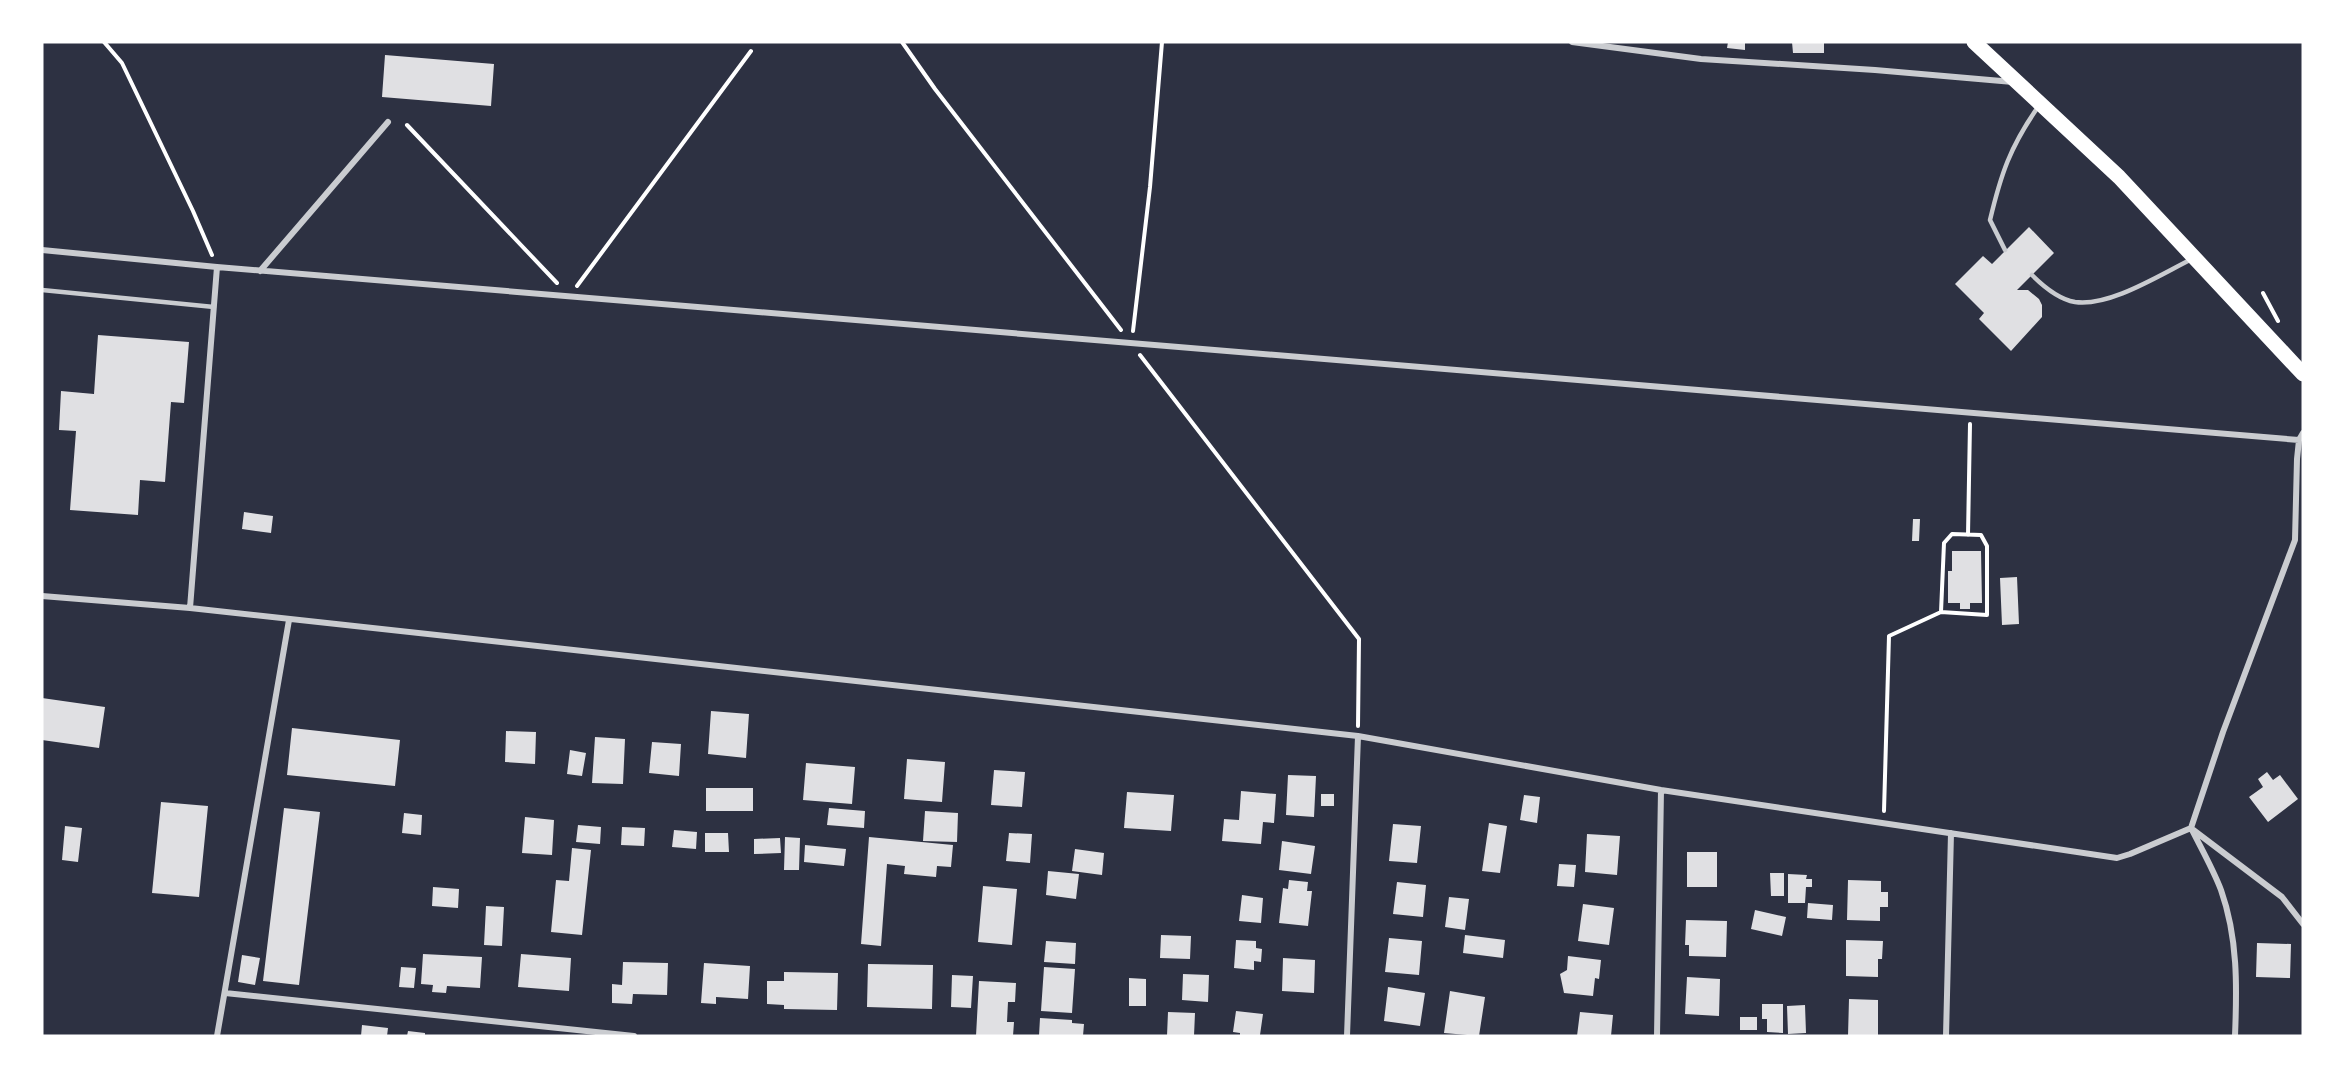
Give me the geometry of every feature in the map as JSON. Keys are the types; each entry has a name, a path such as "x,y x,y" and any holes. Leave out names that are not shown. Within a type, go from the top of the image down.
{"main road":[{"path":"1974,42 2119,177 2303,374"}],"street":[{"path":"1572,42 1701,59 1875,70 2020,83"},
{"path":"260,271 388,122"},
{"path":"42,250 260,271 2299,440"},
{"path":"190,608 217,267"},
{"path":"2235,1036 2237,986 2234,938 2221,890 2191,828 2223,732 2295,540 2297,459 2299,440 2303,432"},
{"path":"42,596 190,608 1358,736 1661,790 2102,857 2117,858 2130,854 2191,828"},
{"path":"217,1036 289,620"},
{"path":"1347,1036 1358,736"},
{"path":"1657,1036 1661,790"},
{"path":"2191,828 2282,897 2303,924"},
{"path":"1946,1036 1951,833"},
{"path":"225,993 634,1036"}],"lane":[{"path":"2005,249 1990,220 2001,175 2020,132 2042,103"},
{"path":"2032,275 2050,292 2075,302 2111,299 2195,257"},
{"path":"42,290 214,307"}],"path":[{"path":"104,42 122,63 193,211 217,267"},
{"path":"902,42 935,89 1359,639 1358,736"},
{"path":"1131,344 1150,187 1162,42"},
{"path":"407,125 569,297 751,51"},
{"path":"1968,534 1970,414"},
{"path":"1884,824 1889,636 1941,612 1987,615 1987,546 1981,535 1952,534 1944,543 1941,612"}],"building":[{"path":"1728,42 1745,42 1745,50 1727,48"},
{"path":"1792,42 1824,42 1824,53 1793,53"},
{"path":"385,55 494,64 491,106 382,97"},
{"path":"2029,227 2054,253 2017,290 2028,290 2039,299 2042,305 2042,317 2011,351 1979,319 1984,313 1955,284 1983,256 1992,264"},
{"path":"98,335 189,342 184,403 171,402 165,482 140,480 138,515 70,510 76,431 59,430 61,391 94,394"},
{"path":"244,512 273,516 271,533 242,529"},
{"path":"1913,519 1920,519 1919,541 1912,541"},
{"path":"1952,551 1981,551 1982,603 1970,603 1970,609 1960,609 1960,603 1948,603 1948,571 1952,571"},
{"path":"2017,577 2019,624 2002,625 2000,578"},
{"path":"42,698 105,707 99,748 42,740"},
{"path":"711,711 749,714 746,758 708,754"},
{"path":"292,728 400,740 395,786 287,775"},
{"path":"506,731 536,732 535,764 505,762"},
{"path":"595,737 625,739 623,784 592,783"},
{"path":"652,742 681,744 679,776 649,773"},
{"path":"570,750 586,753 582,776 567,774"},
{"path":"907,759 945,762 942,802 904,799"},
{"path":"806,763 855,767 852,804 803,800"},
{"path":"994,770 1025,772 1022,807 991,805"},
{"path":"2267,772 2273,780 2280,775 2298,799 2268,822 2249,797 2263,787 2258,779"},
{"path":"1288,775 1316,776 1314,817 1286,815"},
{"path":"706,788 753,788 753,811 706,811"},
{"path":"1241,791 1276,794 1274,823 1263,822 1261,844 1222,841 1224,819 1239,820"},
{"path":"1127,792 1174,795 1171,831 1124,828"},
{"path":"1321,794 1334,794 1334,806 1321,806"},
{"path":"1524,795 1540,797 1537,823 1520,820"},
{"path":"161,802 208,806 199,897 152,893"},
{"path":"284,808 320,812 299,985 263,981"},
{"path":"829,808 865,811 864,828 827,825"},
{"path":"925,811 958,813 957,842 923,841"},
{"path":"404,813 422,815 421,835 402,833"},
{"path":"525,817 554,820 552,855 522,853"},
{"path":"1489,823 1507,826 1500,873 1482,871"},
{"path":"1393,824 1421,826 1417,863 1389,861"},
{"path":"578,825 601,827 600,844 576,842"},
{"path":"65,826 82,828 78,862 62,860"},
{"path":"622,827 645,828 644,846 621,845"},
{"path":"674,830 697,832 696,849 672,847"},
{"path":"705,833 728,833 729,852 705,852"},
{"path":"1009,833 1032,834 1030,863 1006,861"},
{"path":"1587,834 1620,836 1617,875 1585,872"},
{"path":"785,837 800,838 799,870 784,870"},
{"path":"869,837 953,845 951,867 937,866 936,877 904,874 905,866 887,864 881,946 861,944"},
{"path":"780,838 781,853 754,854 754,839"},
{"path":"1282,841 1315,846 1311,874 1279,870"},
{"path":"805,845 846,849 844,866 804,862"},
{"path":"572,848 591,850 582,935 551,932 556,880 569,881"},
{"path":"1075,849 1104,853 1102,875 1072,871"},
{"path":"1687,852 1717,852 1717,887 1687,887"},
{"path":"1559,864 1576,865 1574,887 1557,886"},
{"path":"1048,871 1079,874 1076,899 1046,895"},
{"path":"1770,873 1784,873 1784,896 1771,896"},
{"path":"1788,874 1807,875 1806,879 1812,879 1812,887 1806,887 1805,903 1788,903"},
{"path":"1289,880 1308,882 1307,891 1312,891 1308,926 1279,923 1283,888 1288,889"},
{"path":"1848,880 1881,881 1881,892 1888,892 1888,907 1880,907 1880,921 1847,920"},
{"path":"1397,882 1426,885 1423,917 1393,914"},
{"path":"983,886 1017,889 1012,945 978,942"},
{"path":"433,887 459,889 458,908 432,906"},
{"path":"1242,895 1263,898 1261,923 1239,921"},
{"path":"1449,897 1469,899 1465,930 1445,927"},
{"path":"1808,903 1833,905 1832,920 1807,918"},
{"path":"1583,904 1614,908 1609,945 1578,941"},
{"path":"486,906 504,907 502,946 484,945"},
{"path":"1755,910 1786,917 1782,936 1751,929"},
{"path":"1686,920 1727,921 1726,957 1689,956 1689,945 1685,945"},
{"path":"1161,935 1191,936 1190,959 1160,958"},
{"path":"1465,935 1505,940 1503,958 1463,953"},
{"path":"1389,938 1422,941 1419,975 1385,972"},
{"path":"1236,940 1256,941 1256,948 1262,949 1261,962 1254,961 1254,970 1234,968"},
{"path":"1846,940 1883,941 1882,959 1878,959 1878,977 1846,976"},
{"path":"1046,941 1076,943 1075,964 1044,962"},
{"path":"2257,943 2291,944 2290,978 2256,977"},
{"path":"423,954 482,957 480,988 447,986 446,993 432,992 433,985 421,984"},
{"path":"521,954 571,958 569,991 518,987"},
{"path":"242,955 260,958 255,985 238,982"},
{"path":"1568,956 1601,960 1599,979 1595,978 1593,996 1564,993 1560,974 1567,970"},
{"path":"1283,958 1315,960 1314,993 1282,991"},
{"path":"623,962 668,963 667,995 633,994 632,1004 612,1003 612,984 622,985"},
{"path":"704,963 750,966 748,999 716,997 716,1004 701,1003"},
{"path":"868,964 933,965 932,1009 867,1007"},
{"path":"401,967 416,968 414,988 399,987"},
{"path":"1044,967 1075,969 1072,1013 1041,1011"},
{"path":"784,972 838,973 837,1010 784,1009 784,1005 767,1004 767,981 784,981"},
{"path":"1183,974 1209,975 1208,1002 1182,1000"},
{"path":"952,975 973,976 971,1008 951,1007"},
{"path":"1687,977 1720,979 1719,1016 1685,1014"},
{"path":"1129,978 1146,979 1146,1006 1129,1006"},
{"path":"979,981 1016,983 1015,1002 1008,1002 1007,1022 1014,1022 1013,1036 976,1036"},
{"path":"1388,987 1425,993 1420,1026 1384,1021"},
{"path":"1450,991 1485,997 1479,1036 1444,1033"},
{"path":"1849,999 1878,1000 1878,1036 1848,1036"},
{"path":"1762,1004 1783,1004 1783,1033 1767,1032 1767,1019 1762,1019"},
{"path":"1805,1005 1806,1033 1788,1034 1787,1006"},
{"path":"1236,1011 1263,1014 1260,1035 1240,1036 1240,1033 1233,1032"},
{"path":"1168,1012 1195,1013 1194,1036 1167,1036"},
{"path":"1580,1012 1613,1015 1611,1036 1577,1036"},
{"path":"1740,1017 1757,1017 1757,1030 1740,1030"},
{"path":"1040,1018 1072,1020 1072,1023 1084,1024 1083,1036 1039,1036"},
{"path":"362,1025 388,1028 387,1036 361,1036"},
{"path":"408,1031 425,1033 425,1036 407,1036"}]}
